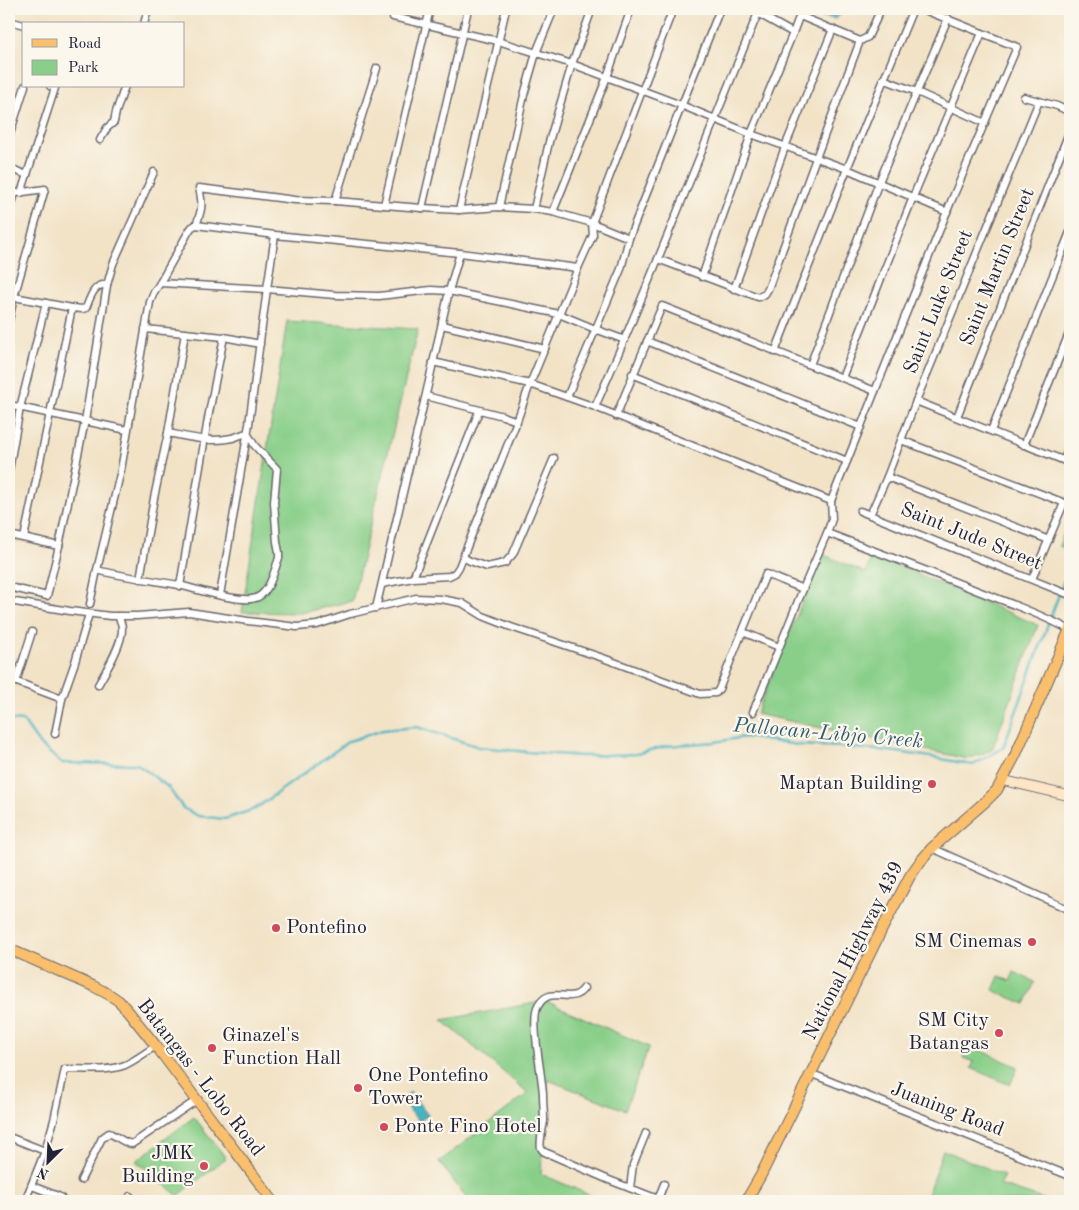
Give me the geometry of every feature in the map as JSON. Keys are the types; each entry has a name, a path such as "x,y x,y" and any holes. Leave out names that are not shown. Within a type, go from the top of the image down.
{"main road":[{"name":"National Highway 439","path":"746,1201 755,1188 906,884 920,862 932,848 997,790 1070,630"},
{"path":"1002,780 1070,796"},
{"name":"Batangas - Lobo Road","path":"9,949 93,986 110,995 128,1011 273,1201"}],"street":[{"path":"145,22 148,9"},
{"path":"384,205 430,9"},
{"path":"422,208 468,9"},
{"path":"458,210 506,9"},
{"path":"499,207 524,95 536,53 554,9"},
{"path":"534,209 549,142 572,64 592,9"},
{"path":"553,212 607,77 631,9"},
{"path":"382,584 413,578 449,576 459,567 517,422 530,384 593,234 592,223 673,9"},
{"path":"567,397 621,269 629,238 720,9"},
{"path":"750,9 793,34"},
{"path":"658,259 758,298 765,294 860,42 868,37 880,9"},
{"path":"775,352 883,79 913,9"},
{"path":"753,712 827,533 832,518 831,501 947,212 1017,47 922,9"},
{"path":"702,277 751,134 801,12 860,42"},
{"path":"595,407 625,340 758,13"},
{"path":"393,17 498,41 572,64 880,182 947,212"},
{"path":"810,365 880,182 948,18"},
{"path":"9,21 22,24"},
{"path":"734,289 785,146 833,29"},
{"path":"842,378 913,197 982,33"},
{"path":"335,201 377,68"},
{"path":"883,79 917,92 985,123"},
{"path":"9,137 24,88"},
{"path":"9,214 15,193 27,175 55,88"},
{"path":"100,140 107,128 114,122 124,88"},
{"path":"1024,97 1070,112"},
{"name":"Saint Luke Street","path":"870,515 1039,101"},
{"name":"Saint Martin Street","path":"957,417 1070,130"},
{"path":"9,168 27,175"},
{"path":"9,587 47,596 85,421 107,285 113,264 154,172"},
{"path":"90,604 121,470 150,302 189,231 196,225 201,213 202,200 199,188 295,200 335,201 422,208 458,210 499,207 534,209 553,212 592,223 629,238"},
{"path":"9,320 11,296 46,189 15,193"},
{"path":"196,225 275,235 460,253 578,268"},
{"path":"991,431 1070,232"},
{"path":"220,595 247,432 275,235"},
{"path":"376,608 449,292 460,253"},
{"path":"160,283 335,295 380,296 431,290 449,292 559,314 625,340"},
{"path":"11,296 82,309 86,308 97,286 101,284 107,285"},
{"path":"9,470 20,408 46,303"},
{"path":"616,416 662,306 875,391"},
{"path":"24,538 72,308"},
{"path":"442,325 545,349"},
{"path":"145,329 224,337 260,344"},
{"path":"1024,444 1070,331"},
{"path":"140,579 185,333"},
{"path":"180,586 204,440 224,337"},
{"path":"647,341 861,427"},
{"path":"433,362 530,384 595,407 831,501"},
{"path":"632,374 847,461"},
{"path":"426,396 503,416 517,422"},
{"path":"916,401 1067,462 1070,444"},
{"path":"9,405 128,430"},
{"path":"413,578 479,411"},
{"path":"168,433 204,440 220,440 233,438 247,432"},
{"path":"97,570 242,599 256,599 264,593 280,552 277,542 274,502 277,469 255,446 247,432"},
{"path":"901,440 1067,504 1032,578"},
{"path":"463,557 487,568 505,563 513,554 554,458"},
{"path":"887,477 1049,540"},
{"name":"Saint Jude Street","path":"860,511 1068,593"},
{"path":"827,533 1032,612 1070,630"},
{"path":"9,535 59,546"},
{"path":"9,601 89,614 118,616 189,612 297,628 317,625 350,614 416,598 441,599 462,604 483,616 511,628 594,655 700,694 716,693 719,689 766,574 803,589"},
{"path":"54,734 62,699 89,614"},
{"path":"98,685 121,637 122,626 118,616"},
{"path":"16,682 32,632"},
{"path":"742,632 779,647"},
{"path":"9,679 62,699"},
{"path":"932,848 1070,910"},
{"path":"584,988 580,994 573,996 550,995 542,999 537,1008 535,1018 544,1120 541,1146 544,1152 657,1200 664,1184"},
{"path":"25,1201 45,1150 54,1120 65,1069 113,1068 124,1065 156,1046"},
{"name":"Juaning Road","path":"812,1074 1070,1176"},
{"path":"81,1180 105,1135 109,1133 123,1142 132,1144 197,1100"},
{"path":"630,1188 633,1165 646,1133"},
{"path":"9,1137 45,1150"},
{"path":"32,1186 58,1196 63,1201"}],"green space":[{"path":"287,321 418,329 352,601 301,613 242,612"},
{"path":"1070,517 1070,551 1059,546"},
{"path":"822,554 866,573 872,555 1038,625 992,750 968,759 756,714"},
{"path":"1014,972 1035,982 1025,1004 993,990 999,976 1010,981"},
{"path":"546,1001 649,1047 625,1110 548,1080 541,1174 604,1201 469,1201 439,1162 528,1093 442,1020"},
{"path":"969,1045 1018,1067 1010,1085 971,1068 974,1062 963,1058"},
{"path":"194,1117 226,1158 178,1196 136,1161"},
{"path":"943,1150 1004,1175 1000,1185 1049,1201 925,1201"}],"water":[{"path":"817,9 838,9 840,15 835,19 823,17 816,13"},
{"path":"410,1092 428,1115 419,1122 401,1100"}],"waterway":[{"name":"Pallocan-Libjo Creek","path":"9,720 23,721 40,745 62,763 137,764 168,787 183,808 198,816 225,819 255,809 349,741 383,730 417,727 479,747 582,756 636,754 667,746 715,742 745,737 798,745 889,751 973,765 1003,748 1070,564"}],"place":[{"name":"Maptan Building","path":"932,784"},
{"name":"Pontefino","path":"276,928"},
{"name":"SM Cinemas","path":"1032,942"},
{"name":"SM City Batangas","path":"999,1033"},
{"name":"Ginazel's Function Hall","path":"212,1048"},
{"name":"One Pontefino Tower","path":"358,1088"},
{"name":"Ponte Fino Hotel","path":"384,1127"},
{"name":"JMK Building","path":"204,1166"}]}
